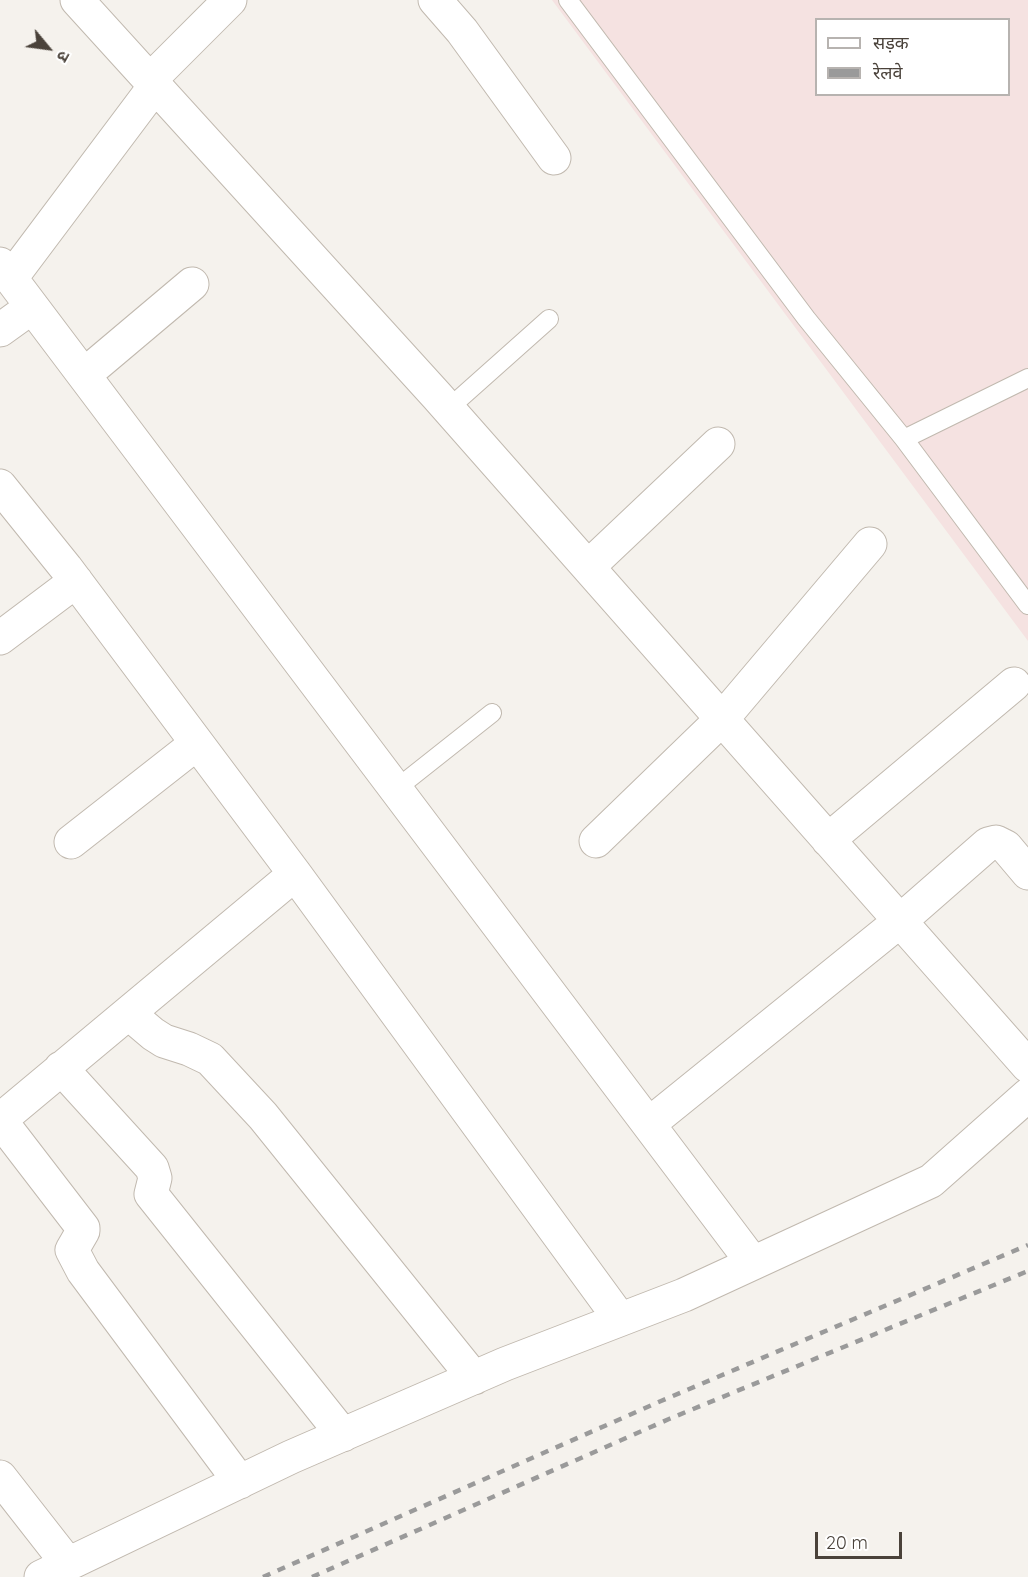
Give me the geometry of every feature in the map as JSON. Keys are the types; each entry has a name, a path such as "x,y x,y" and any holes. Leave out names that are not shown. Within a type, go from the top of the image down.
{"street":[{"path":"77,0 448,409 1028,1066"},
{"path":"230,0 152,83 5,271 753,1263"},
{"path":"435,0 462,31 554,158"},
{"path":"84,375 192,284"},
{"path":"0,330 32,307"},
{"path":"588,567 718,444"},
{"path":"0,486 76,581 295,874 620,1319"},
{"path":"596,841 722,719 870,544"},
{"path":"0,638 76,581"},
{"path":"828,840 1014,684"},
{"path":"71,842 196,744"},
{"path":"648,1124 900,921 988,844 996,842 1006,847 1028,873"},
{"path":"240,1482 83,1271 72,1250 82,1228 0,1120 295,874"},
{"path":"130,1012 140,1023 164,1041 210,1059 263,1116 474,1378"},
{"path":"62,1068 152,1168 155,1178 151,1194 343,1435"},
{"path":"0,1477 55,1570 343,1435 505,1364 684,1295 931,1181 1028,1095"}],"lane":[{"path":"568,0 806,318 904,439 1028,605"},
{"path":"448,409 549,319"},
{"path":"904,439 1028,378"},
{"path":"396,789 492,713"}],"shaded area":[{"path":"552,0 1028,0 1028,641"}],"railway":[{"path":"263,1577 661,1401 1028,1245"},
{"path":"312,1577 669,1419 1028,1271"}]}
